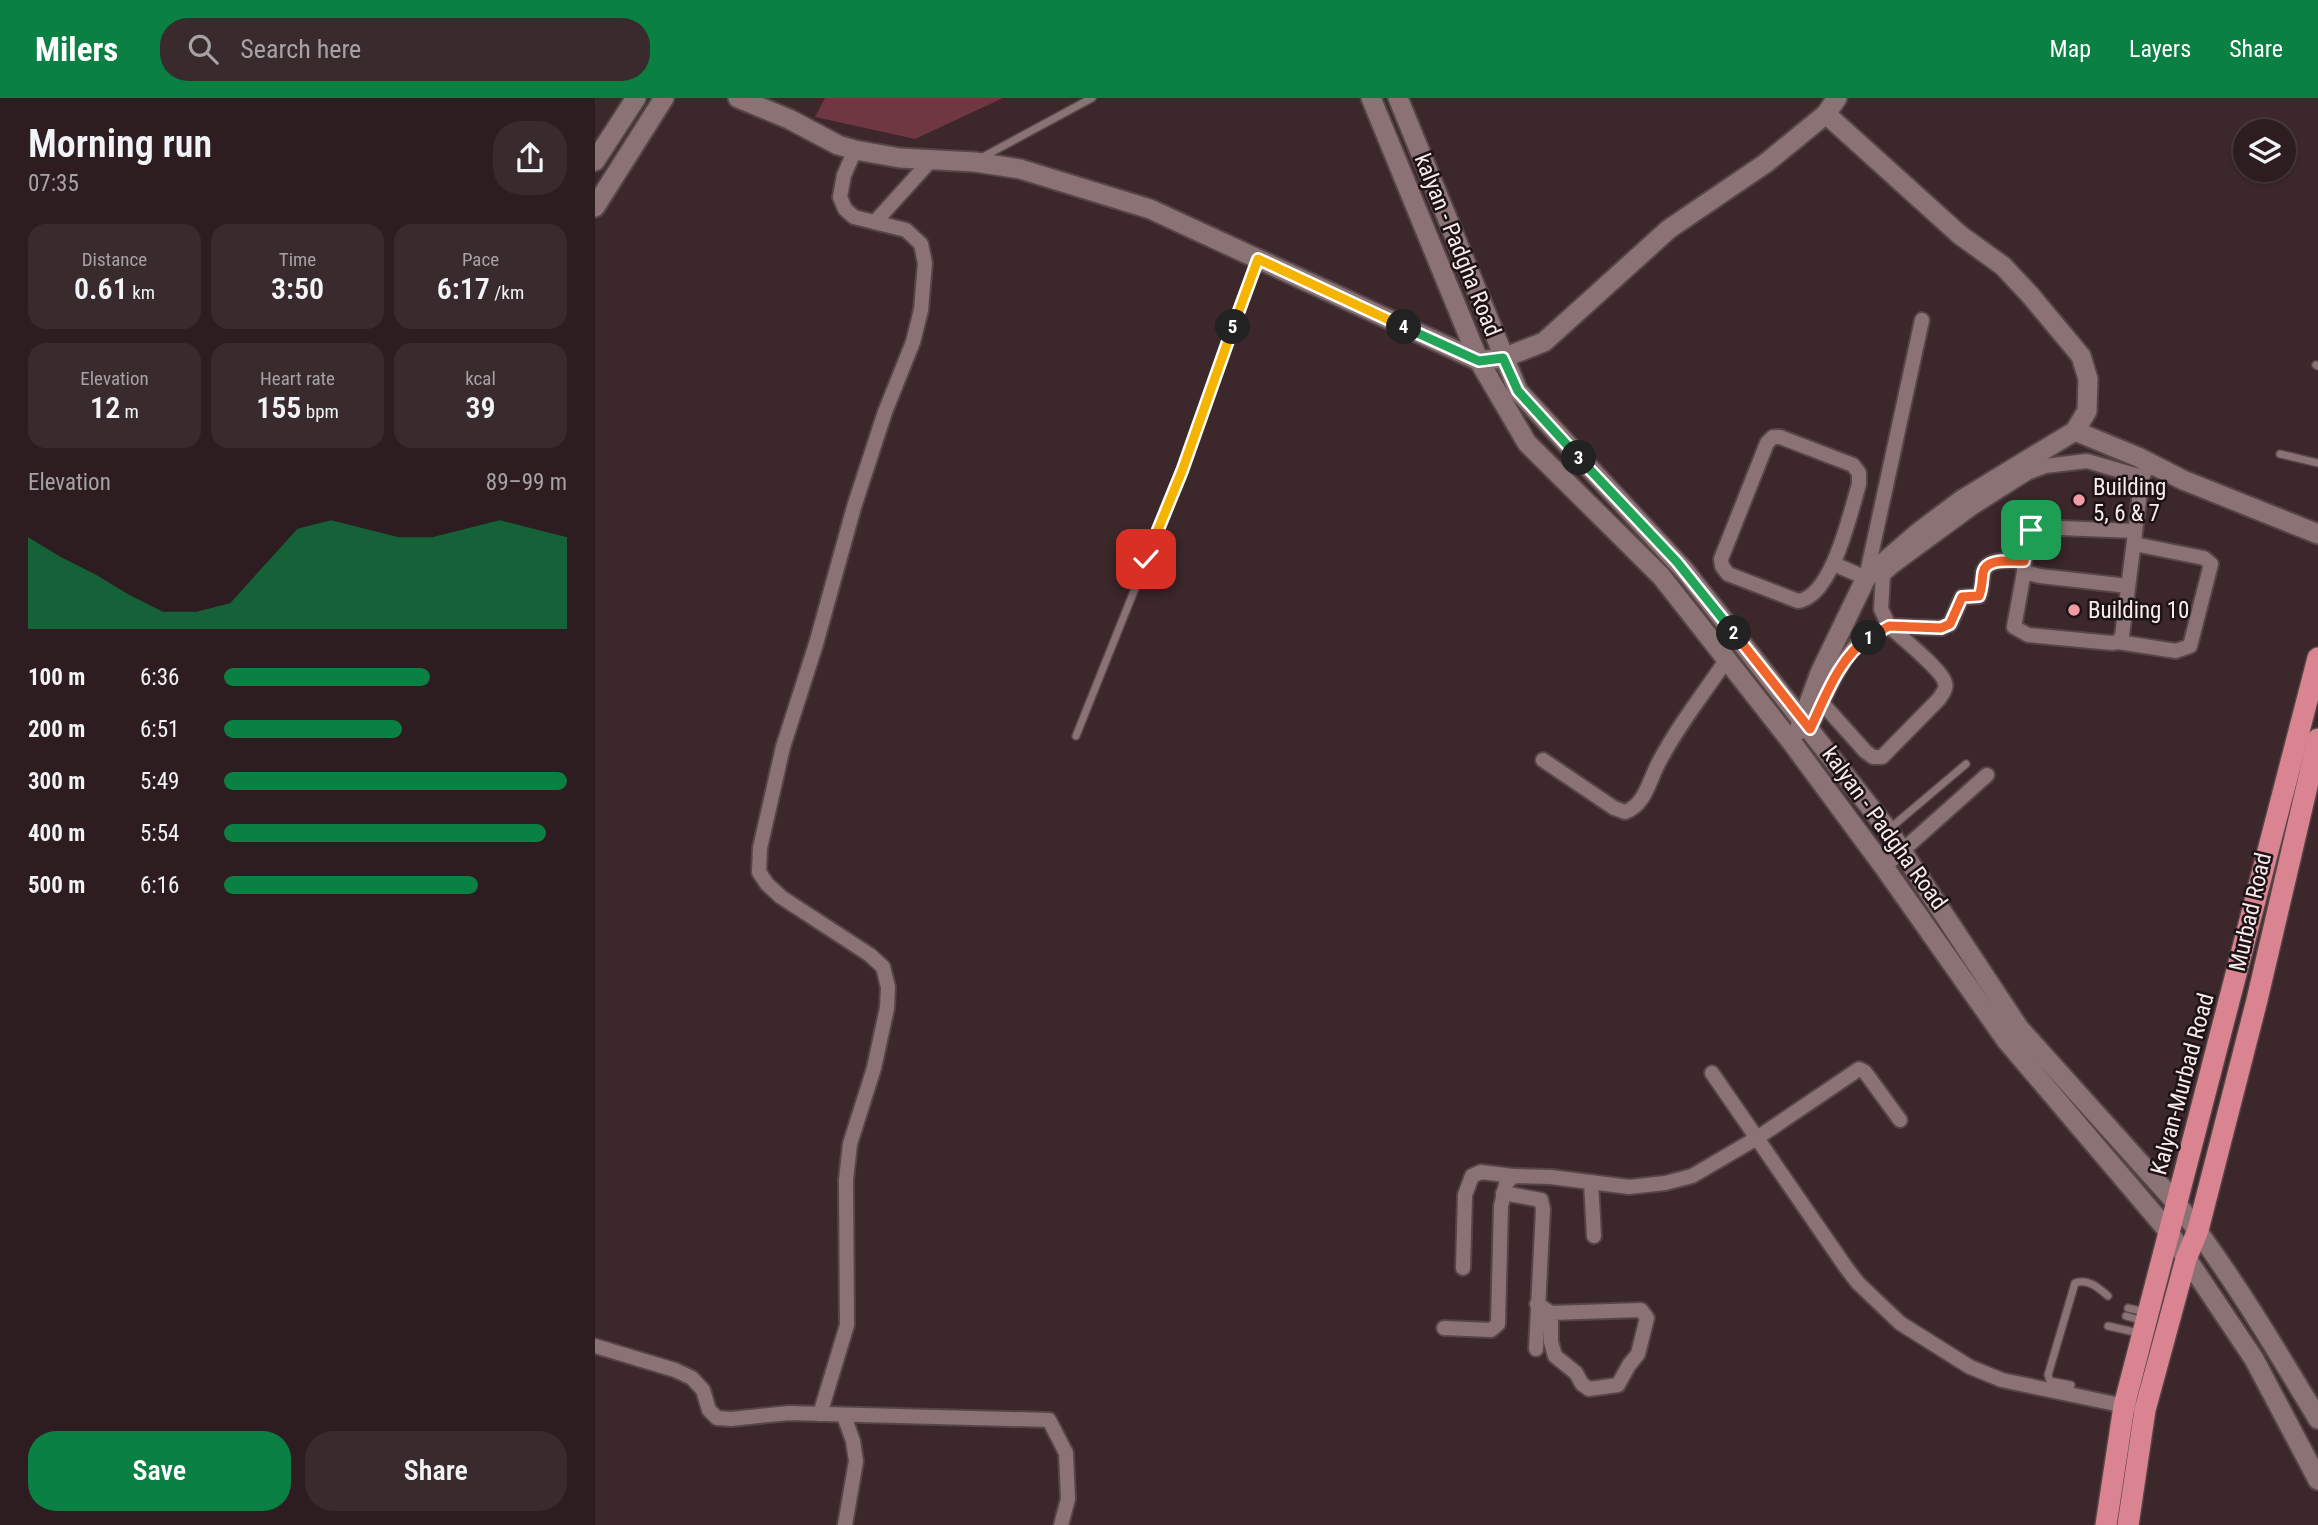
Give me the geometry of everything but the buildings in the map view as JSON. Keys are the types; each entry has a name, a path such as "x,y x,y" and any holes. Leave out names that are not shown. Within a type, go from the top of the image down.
{"highway":[{"name":"Kalyan-Murbad Road","path":"2106,1525 2135,1408 2146,1323 2169,1232 2282,845 2318,658"},
{"name":"Murbad Road","path":"2135,1408 2197,1230 2257,1000 2282,845 2318,739"},
{"path":"2128,1525 2135,1408"}],"main road":[{"path":"595,161 636,98"},
{"path":"595,207 664,98"},
{"path":"738,98 789,119 838,145 856,150 900,158 975,162 1020,169 1150,209 1479,361 1503,358 1543,342 1669,229 1766,163 1831,106 1960,235 2003,266 2031,296 2081,356 2088,379 2087,411 2075,431 1963,499 1919,532 1866,578 1820,673 1807,725 1793,744"},
{"name":"kalyan - Padgha Road","path":"1371,98 1479,361 1527,443 1661,576 1793,744 1945,953 2013,1034 2169,1232 2186,1259"},
{"path":"1398,98 1518,391 1677,562 1807,725 1888,830 1960,940 2013,1034 2178,1205 2274,1346 2318,1419"},
{"path":"2075,431 2146,470 2183,480 2318,534"},
{"path":"1661,576 1677,562"},
{"path":"1945,953 1960,940"},
{"path":"2186,1259 2254,1359 2318,1480"},
{"path":"2254,1359 2274,1346"}],"street":[{"path":"820,1414 848,1325 846,1180 850,1144 874,1068 887,1008 888,987 883,967 870,955 781,897 759,872 760,848 783,747 816,644 854,507 885,412 913,342 921,310 925,262 921,244 907,230 854,217 845,209 840,197 844,176 856,150"},
{"path":"875,222 932,159"},
{"path":"1834,564 1866,578 1922,320"},
{"path":"1773,437 1780,437 1853,465 1859,473 1859,484 1834,564 1816,592 1808,600 1798,601 1728,573 1722,566 1721,558 1767,443 1773,437"},
{"path":"1823,704 1865,751 1873,757 1882,757 1939,699 1945,690 1945,682 1939,672 1889,626 1881,609 1883,575 1972,508 2028,473 2045,466 2087,461 2146,470 2134,537 2122,636 2118,642"},
{"path":"2035,527 2134,537 2204,558 2211,564 2190,646 2176,651 2118,642 2028,635 2014,627 2030,536 2035,527"},
{"path":"1807,725 1823,704 1843,663 1856,645 1889,626 1941,628 1950,624 1962,597 1979,596 1984,569 1993,562 2024,567 2040,576 2128,586"},
{"path":"1543,760 1614,808 1625,812 1634,809 1641,802 1658,763 1727,659"},
{"path":"1884,867 1987,775"},
{"path":"1463,1268 1465,1195 1472,1176 1481,1172 1629,1186 1665,1183 1692,1176 1757,1138 1859,1069 1865,1072 1900,1120"},
{"path":"1713,1073 1851,1275 1900,1323 1970,1367 2002,1380 2063,1387 2135,1408"},
{"path":"1444,1328 1491,1330 1497,1324 1503,1193 1513,1176"},
{"path":"1536,1349 1543,1209 1541,1200 1551,1177"},
{"path":"1591,1182 1594,1236"},
{"path":"1503,1193 1541,1200"},
{"path":"1537,1304 1551,1313 1641,1310 1647,1318 1638,1354 1618,1385 1589,1389 1582,1384 1576,1373 1555,1356 1551,1342 1551,1313"},
{"path":"595,1346 692,1377 702,1390 709,1410 717,1418 789,1413 1049,1420 1066,1452 1068,1499 1061,1525"},
{"path":"844,1416 853,1441 856,1461 845,1525"}],"lane":[{"path":"975,162 1093,98"},
{"path":"1076,736 1182,471 1258,259"},
{"path":"2280,454 2318,463"},
{"path":"1888,830 1966,764"},
{"path":"2063,1387 2050,1381 2048,1375 2075,1283 2081,1280 2098,1287 2108,1296"},
{"path":"2127,1312 2146,1323"},
{"path":"2108,1326 2146,1323"}],"shaded area":[{"path":"825,98 1003,98 915,139 815,117"}],"place":[{"name":"Building 5, 6 & 7","path":"2079,500"},
{"name":"Building 10","path":"2074,610"}],"route":[{"path":"1146,559 1182,471 1258,259 1479,361 1503,358 1518,391 1542,420 1677,562 1810,729 1843,663 1856,645 1889,626 1941,628 1950,624 1962,597 1979,596 1987,565 1993,562 2024,561 2031,530"}]}
